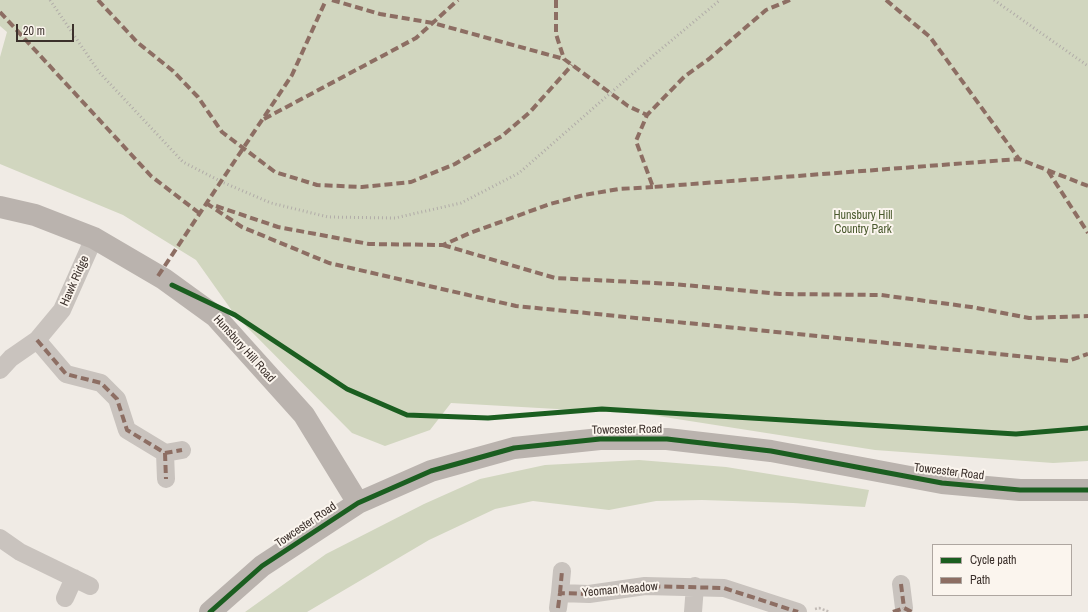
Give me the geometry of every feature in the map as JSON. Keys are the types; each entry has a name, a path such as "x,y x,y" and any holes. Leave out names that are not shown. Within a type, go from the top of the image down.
{"street":[{"name":"Hunsbury Hill Road","path":"0,207 35,215 94,238 164,279 214,316 304,415 358,503"},
{"name":"Hawk Ridge","path":"0,370 11,358 37,340 62,310 94,238"},
{"path":"37,340 66,374 102,383 117,399 127,430 165,453 182,450"},
{"name":"Towcester Road","path":"210,612 262,566 358,503 431,471 514,448 600,439 667,439 771,451 942,483 1020,490 1088,490"},
{"path":"165,453 166,479"},
{"path":"0,538 20,552 82,582 65,598"},
{"name":"Yeoman Meadow","path":"562,571 559,601 589,594 645,586 694,586 724,588 778,610 798,612"},
{"path":"901,584 903,611"},
{"path":"693,612 694,586"}],"green space":[{"name":"Hunsbury Hill Country Park","path":"0,0 1088,0 1088,461 1053,463 875,450 645,414 451,403 430,430 385,446 352,433 235,315 196,260 123,215 0,164 0,57 7,32 0,26"},
{"path":"639,460 726,467 869,490 865,507 702,500 656,501 609,510 533,501 495,509 429,540 307,612 245,612 326,554 424,504 480,479 545,465"}],"railway":[{"path":"50,0 99,72 183,162 222,182 271,203 328,217 395,218 461,203 519,173 654,55 720,0"},
{"path":"994,0 1088,66"}],"marked path":[{"path":"98,0 137,42 173,71 198,97 222,132 275,172 317,185 362,187 411,182 455,164 502,136 530,112 572,65"},
{"path":"158,276 292,75 326,0"},
{"path":"332,0 380,14 433,23 564,59"},
{"path":"264,119 416,38 458,0"},
{"path":"556,0 556,34 564,59 628,106 647,115"},
{"path":"790,0 766,10 709,59 685,76 647,115 636,141 653,187 1019,159 1088,186"},
{"path":"886,0 930,37 1019,159"},
{"path":"0,12 151,176 199,213"},
{"path":"1048,171 1088,233"},
{"path":"216,206 278,227 369,244 443,245 470,233 550,204 584,195 619,189 653,187"},
{"path":"206,203 242,227 329,263 516,306 1068,361 1088,354"},
{"path":"443,245 555,278 673,284 780,294 881,295 971,307 1029,318 1088,316"},
{"path":"37,340 66,374 101,383 117,399 127,430 165,453 182,450"},
{"path":"165,453 166,479"},
{"path":"560,593 562,571"},
{"path":"901,584 904,608"},
{"path":"558,608 560,593 589,594 645,586 724,588 798,612"},
{"path":"893,612 904,608 912,612"}],"cycle path":[{"path":"172,285 235,315 347,389 407,415 488,418 602,409 1016,434 1088,428"},
{"path":"210,612 262,566 358,503 431,471 514,448 600,439 667,439 771,451 942,483 1020,490 1088,490"}]}
